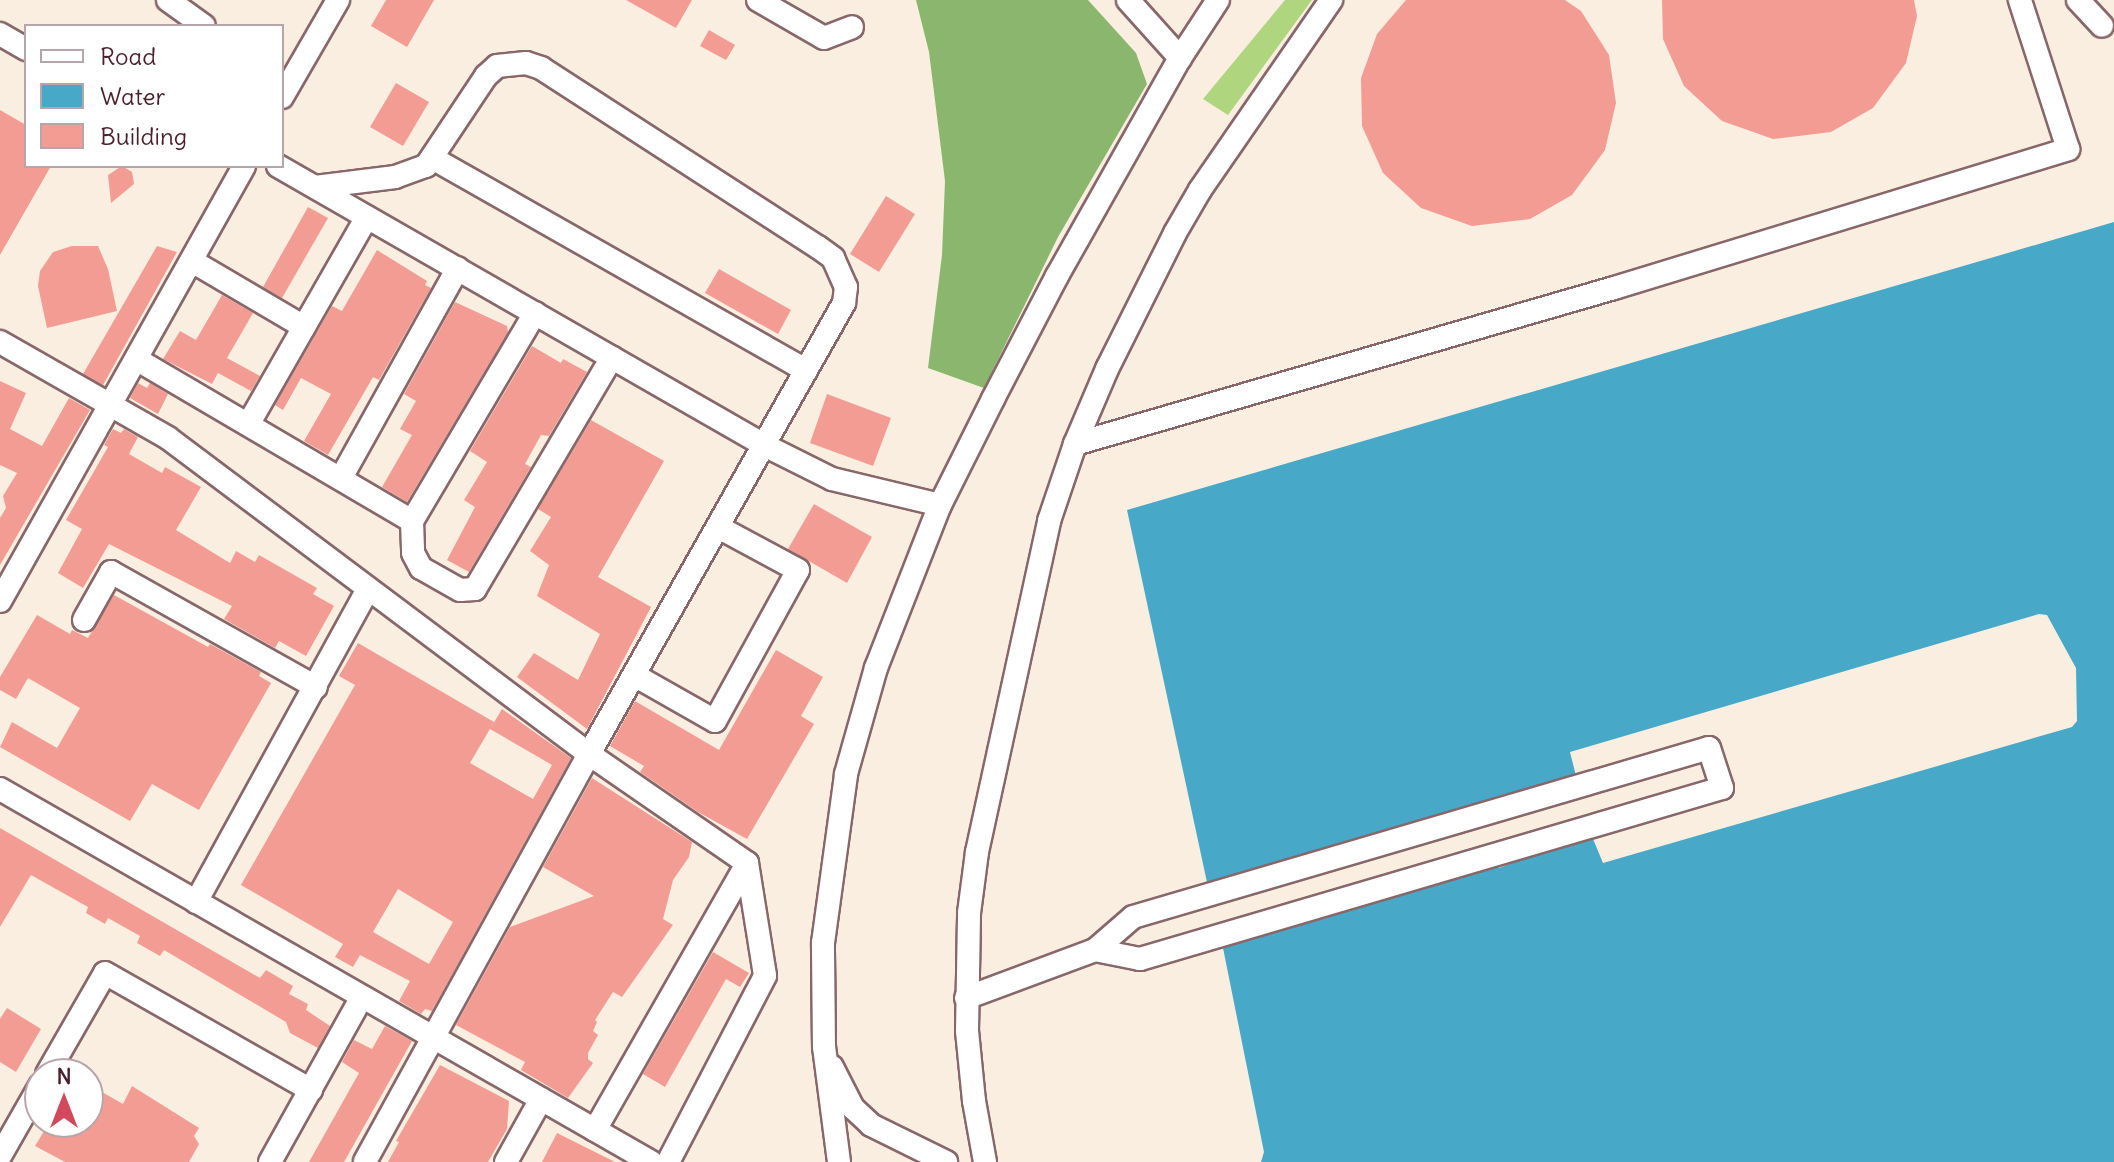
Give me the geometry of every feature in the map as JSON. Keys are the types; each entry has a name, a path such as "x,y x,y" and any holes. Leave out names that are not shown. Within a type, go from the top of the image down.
{"lane":[{"path":"168,0 201,24"},
{"path":"284,90 338,0"},
{"path":"758,0 824,38 852,27"},
{"path":"1128,0 1180,58"},
{"path":"839,1162 824,1047 823,943 846,774 876,668 940,505 1057,276 1180,58 1218,0"},
{"path":"985,1162 974,1101 966,998 969,913 977,852 1049,521 1075,444 1107,369 1200,190 1331,0"},
{"path":"1075,444 1614,288 2068,149 2020,0"},
{"path":"2078,0 2102,26"},
{"path":"0,34 24,48"},
{"path":"315,187 395,177 426,166 434,159 486,76 497,66 511,62 541,68 833,258 846,287 844,303 589,754 365,1162"},
{"path":"434,159 806,370"},
{"path":"0,601 192,261 239,168"},
{"path":"282,168 764,445 832,479 940,505"},
{"path":"249,423 367,217"},
{"path":"192,261 304,327"},
{"path":"341,478 458,268"},
{"path":"535,313 412,521 414,561 460,590 475,589 612,357"},
{"path":"0,342 168,438 367,591 589,754 747,863 765,976 668,1162"},
{"path":"136,359 412,521"},
{"path":"634,675 715,721 798,570 718,527"},
{"path":"84,620 111,572 316,687"},
{"path":"196,902 367,591"},
{"path":"966,998 1095,950 1133,917 1709,748 1722,788 1140,959 1095,950"},
{"path":"0,789 651,1162"},
{"path":"595,1130 747,863"},
{"path":"56,1058 105,973 311,1090"},
{"path":"270,1162 362,997"},
{"path":"824,1047 853,1108 871,1125 946,1162"},
{"path":"506,1162 541,1099"},
{"path":"0,1156 24,1114"}],"green space":[{"path":"916,0 1088,0 1136,53 1147,84 1058,237 984,388 928,368 942,255 945,181 929,52"},
{"path":"1285,0 1312,0 1228,115 1203,99"}],"water":[{"path":"2114,222 2114,1162 1261,1162 1264,1152 1222,943 1398,891 1401,895 1418,890 1418,885 1496,862 1499,868 1515,862 1514,857 1591,834 1603,863 2072,727 2077,721 2076,668 2047,615 2039,614 1570,752 1577,780 1500,802 1497,798 1478,803 1479,808 1402,831 1399,826 1381,831 1382,837 1208,887 1127,510"}],"building":[{"path":"386,0 434,0 407,47 371,26"},
{"path":"626,0 692,0 676,28"},
{"path":"1406,0 1565,0 1581,11 1609,55 1616,103 1605,150 1572,195 1530,219 1472,226 1421,208 1383,173 1362,126 1361,78 1377,34"},
{"path":"1662,0 1914,0 1917,16 1906,63 1873,108 1831,132 1773,139 1722,121 1684,86 1663,39"},
{"path":"709,30 735,45 726,60 700,46"},
{"path":"396,83 429,102 403,146 370,127"},
{"path":"0,110 24,124 24,168 50,168 0,255"},
{"path":"119,168 125,168 132,172 134,184 111,203 108,175"},
{"path":"886,196 915,214 879,272 850,254"},
{"path":"308,207 328,218 282,298 263,287"},
{"path":"72,246 98,246 108,269 117,311 47,328 38,286 40,271 53,252"},
{"path":"157,246 177,252 103,385 83,374"},
{"path":"377,250 427,281 425,285 431,288 379,380 373,377 328,455 304,441 331,394 301,378 283,410 275,405 332,306 342,311"},
{"path":"719,269 791,310 778,334 705,293"},
{"path":"222,295 253,313 227,358 260,376 251,391 218,373 212,384 163,359 180,331 196,340"},
{"path":"455,302 507,326 508,332 407,502 382,487 412,435 400,429 416,401 404,394"},
{"path":"532,346 561,363 563,359 587,372 549,436 541,435 525,464 531,467 469,572 447,560 475,507 464,500 487,462 470,451"},
{"path":"0,381 26,393 10,429 42,446 69,398 90,410 0,565 0,518 6,508 3,496 17,473 0,465"},
{"path":"138,383 147,388 150,383 168,394 158,414 130,398"},
{"path":"827,394 891,418 873,466 810,443"},
{"path":"591,420 664,461 598,577 651,607 587,729 517,677 534,653 578,680 600,634 537,596 549,565 530,551 551,517 538,509"},
{"path":"113,429 121,433 124,429 138,437 129,454 162,473 165,467 201,487 176,530 230,563 236,551 255,562 259,555 317,588 313,594 334,606 306,656 279,641 275,648 224,619 232,606 109,544 83,588 58,573 82,529 66,520 108,447 104,445"},
{"path":"814,504 872,537 847,583 788,549"},
{"path":"114,595 208,647 210,644 261,672 259,676 271,683 199,810 152,784 130,821 0,747 12,722 57,748 80,708 28,678 16,699 0,690 0,677 37,615 70,634 72,630 88,638"},
{"path":"358,643 494,722 470,763 533,799 552,765 490,729 502,709 571,758 432,1011 425,1009 421,1014 399,1001 410,981 360,955 353,967 335,957 343,944 241,885 355,685 339,676","holes":["398,889 453,922 429,964 373,932"]},
{"path":"776,650 823,677 801,716 814,724 747,839 698,812 640,772 644,766 610,746 635,701 719,750"},
{"path":"592,778 692,842 689,857 673,880 663,919 673,925 622,997 613,992 595,1020 593,1031 598,1035 588,1053 588,1059 593,1063 568,1098 521,1070 525,1062 456,1025 510,927 594,896 543,867"},
{"path":"0,828 260,978 266,970 293,986 289,994 308,1004 306,1010 330,1026 318,1048 290,1033 286,1022 164,950 160,956 137,943 140,936 108,918 105,924 86,913 88,907 31,875 0,927"},
{"path":"713,952 749,973 740,987 726,979 665,1087 643,1074"},
{"path":"7,1008 41,1029 16,1072 0,1062 0,1019"},
{"path":"385,1026 412,1041 344,1162 309,1162 359,1073 342,1062 354,1040 372,1049"},
{"path":"440,1065 509,1101 507,1129 488,1162 388,1162 399,1142 396,1141"},
{"path":"132,1086 199,1128 194,1136 199,1144 189,1162 65,1162 35,1146 40,1138 104,1138 104,1093 123,1104"},
{"path":"557,1133 615,1162 542,1162"}]}
